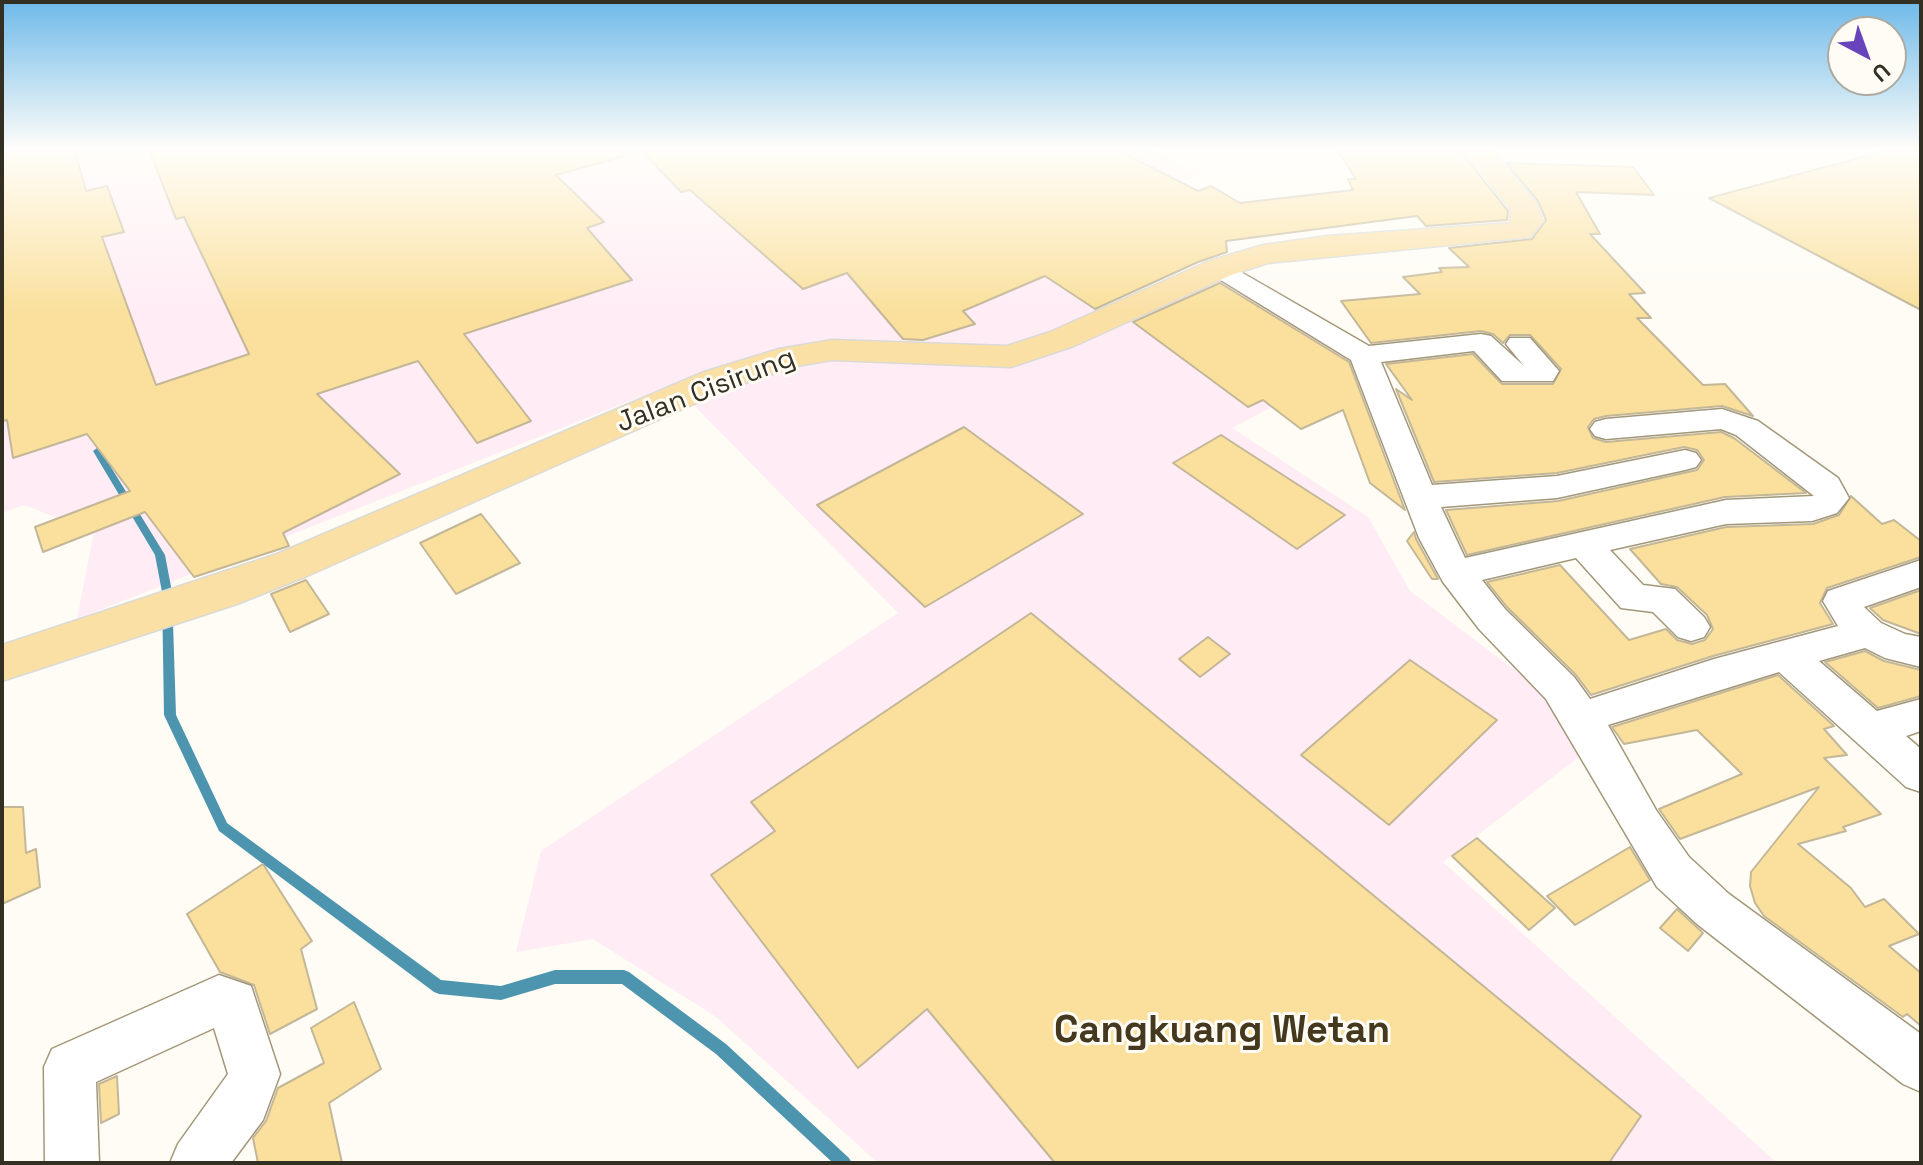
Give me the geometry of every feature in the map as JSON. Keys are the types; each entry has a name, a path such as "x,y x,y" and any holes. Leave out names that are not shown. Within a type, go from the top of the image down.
{"main road":[{"name":"Jalan Cisirung","path":"2,663 167,610 292,565 717,380 763,364 832,350 989,358 1011,356 1062,339 1220,268 1263,254 1327,245 1519,231 1528,221 1526,209 1521,202"}],"street":[{"path":"1220,268 1364,355 1436,538 1456,573 1492,619 1560,688 1611,766 1641,824 1673,872 1713,909 1921,1066"},
{"path":"1364,355 1481,342 1512,375 1543,375 1544,371 1520,344"},
{"path":"1456,573 1726,512 1812,509 1825,505 1832,498 1826,486 1747,428 1732,422 1722,419 1606,429"},
{"path":"1421,497 1557,487 1685,460"},
{"path":"1583,544 1634,598 1662,599 1691,627"},
{"path":"1918,655 1868,633 1845,611 1841,601 1921,573"},
{"path":"1581,718 1868,633"},
{"path":"1786,655 1921,774"},
{"path":"1870,730 1921,715"},
{"path":"72,1163 70,1067 219,1000 234,1003 243,1048 254,1074 244,1101 197,1163"}],"shaded area":[{"path":"2,202 1134,202 1020,250 1135,321 1223,277 1358,362 1232,428 1368,517 1410,591 1545,693 1589,749 1443,862 1777,1163 878,1163 715,1016 593,939 516,952 541,851 898,613 673,384 77,619 94,532 24,505 2,513"}],"building":[{"path":"2,202 113,202 124,232 102,237 156,385 249,354 184,217 176,219 170,202 584,202 604,222 587,228 632,280 464,334 531,421 477,443 418,361 317,394 400,474 283,533 289,546 194,577 145,512 43,552 35,527 130,491 87,434 13,458 7,420 2,421"},
{"path":"704,202 1501,202 1508,211 1507,220 1426,226 1417,216 1226,241 1227,252 1095,309 1045,276 963,311 975,324 923,340 903,339 847,273 803,289"},
{"path":"1539,202 1582,202 1600,234 1590,234 1645,293 1629,294 1651,318 1637,318 1703,385 1725,384 1753,416 1722,406 1606,416 1594,419 1588,427 1593,438 1606,442 1721,432 1734,438 1806,493 1725,497 1467,555 1446,510 1558,501 1697,470 1704,460 1697,450 1684,447 1557,473 1434,482 1396,389 1412,400 1386,364 1473,354 1502,384 1553,384 1561,369 1530,335 1510,335 1503,343 1493,334 1481,331 1371,343 1341,301 1420,294 1403,277 1442,272 1439,268 1469,267 1449,248 1532,239 1546,220"},
{"path":"1717,202 1921,202 1921,310"},
{"path":"1220,283 1349,362 1405,510 1370,483 1343,410 1301,429 1263,400 1248,407 1133,322"},
{"path":"964,427 1083,514 925,607 817,505"},
{"path":"1221,435 1345,515 1297,549 1173,463"},
{"path":"1851,496 1882,524 1894,520 1921,541 1921,557 1827,588 1820,603 1833,624 1713,656 1591,695 1576,675 1507,607 1487,582 1560,565 1629,640 1666,629 1677,640 1692,644 1705,640 1713,629 1707,615 1677,587 1661,584 1630,549 1726,527 1813,524 1839,515"},
{"path":"481,514 520,563 456,594 420,543"},
{"path":"1414,532 1438,579 1432,579 1407,541"},
{"path":"306,580 329,614 290,632 271,594"},
{"path":"1921,590 1921,634 1883,620 1870,608"},
{"path":"1031,613 1641,1116 1609,1163 1055,1163 927,1009 858,1068 711,875 775,831 751,802"},
{"path":"1208,637 1230,654 1200,677 1179,659"},
{"path":"1865,651 1884,661 1921,670 1921,696 1878,708 1825,662"},
{"path":"1410,660 1497,720 1389,825 1301,755"},
{"path":"1778,675 1834,726 1824,729 1847,755 1824,758 1881,814 1843,827 1846,831 1798,844 1851,888 1865,907 1884,899 1919,934 1889,946 1921,973 1921,1026 1907,1014 1903,1017 1764,916 1755,903 1750,886 1751,872 1819,787 1680,839 1659,809 1742,774 1697,730 1624,744 1612,727"},
{"path":"2,807 23,807 26,853 36,849 40,887 2,904"},
{"path":"1477,838 1555,908 1529,930 1452,856"},
{"path":"1630,847 1650,880 1575,925 1547,896"},
{"path":"263,864 312,941 301,949 317,1009 270,1034 254,985 220,972 187,914"},
{"path":"1677,909 1703,933 1688,951 1660,928"},
{"path":"354,1002 381,1069 329,1103 342,1163 258,1163 253,1138 266,1121 278,1088 324,1063 311,1028"},
{"path":"117,1076 119,1114 101,1123 99,1084"}],"waterway":[{"path":"97,451 160,555 167,592 170,715 223,827 439,987 501,993 555,977 624,977 721,1049 844,1163"}],"district":[{"name":"Cangkuang Wetan","path":"1222,1032"}]}
